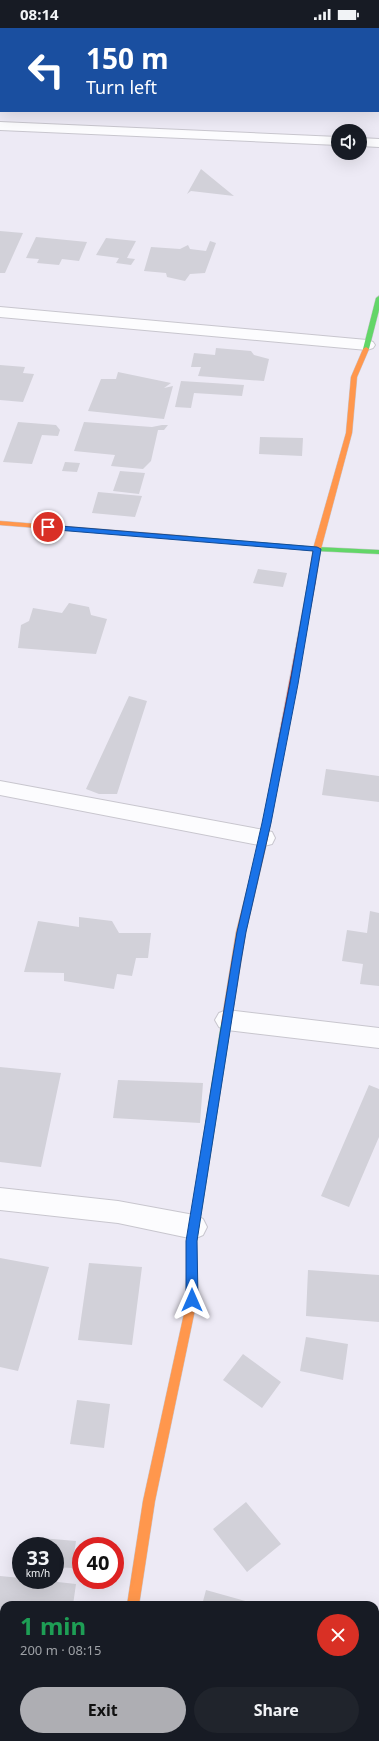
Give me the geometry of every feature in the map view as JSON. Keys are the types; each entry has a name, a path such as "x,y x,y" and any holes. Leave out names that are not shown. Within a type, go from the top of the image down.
{"street":[{"path":"0,126 331,141"},
{"path":"367,142 379,143"},
{"path":"134,1601 149,1501 192,1300 192,1241 241,932 264,838 294,684 317,549 349,433 354,376 367,346 379,298"},
{"path":"0,312 367,346"},
{"path":"0,523 317,549 379,552"},
{"path":"0,788 264,838"},
{"path":"227,1020 379,1038"},
{"path":"0,1199 118,1212 194,1227"}],"building":[{"path":"201,169 234,196 191,191 187,194"},
{"path":"0,231 23,233 5,273 0,273"},
{"path":"36,237 87,242 79,261 62,259 59,265 37,263 39,259 26,258"},
{"path":"106,238 136,241 127,258 135,259 131,265 116,263 119,258 96,255"},
{"path":"210,241 216,243 205,273 190,274 185,281 167,277 166,273 144,271 151,247 180,249 188,245 190,249 206,251"},
{"path":"216,348 251,351 254,355 269,359 264,381 198,376 201,367 191,367 194,353 215,355"},
{"path":"0,365 25,367 23,373 34,374 23,402 0,400"},
{"path":"118,372 171,383 164,388 173,386 164,419 88,411 101,379 116,379"},
{"path":"181,381 244,385 242,396 194,393 191,408 175,407"},
{"path":"18,422 56,425 60,430 58,436 42,435 32,464 3,462"},
{"path":"84,422 152,427 168,425 164,430 158,430 151,461 143,469 111,466 115,455 74,451"},
{"path":"260,437 303,438 302,456 259,454"},
{"path":"65,462 80,463 77,472 62,471"},
{"path":"120,471 145,473 139,494 113,491"},
{"path":"98,492 142,496 135,517 92,513"},
{"path":"258,569 287,573 283,587 253,583"},
{"path":"69,603 89,607 91,615 107,619 96,654 18,648 21,625 29,621 33,608 62,613"},
{"path":"129,696 147,701 117,794 99,794 86,789"},
{"path":"326,769 379,776 379,802 322,795"},
{"path":"370,911 379,913 379,986 360,984 363,964 342,961 347,930 367,933"},
{"path":"79,917 112,921 119,933 151,933 148,958 136,958 132,976 117,974 114,989 64,981 64,973 24,972 38,921 79,927"},
{"path":"0,1067 61,1073 41,1167 0,1162"},
{"path":"118,1080 203,1083 200,1123 113,1118"},
{"path":"369,1085 379,1089 379,1137 349,1207 321,1196"},
{"path":"0,1258 49,1267 18,1371 0,1367"},
{"path":"89,1263 142,1267 132,1345 78,1340"},
{"path":"308,1270 379,1275 379,1322 306,1316"},
{"path":"306,1337 348,1344 343,1380 300,1371"},
{"path":"243,1354 281,1382 262,1408 223,1380"},
{"path":"77,1400 110,1404 104,1448 70,1444"},
{"path":"246,1502 281,1544 247,1572 213,1529"},
{"path":"64,1540 72,1541 72,1568 64,1568"},
{"path":"0,1576 12,1577 12,1589 64,1589 64,1583 72,1584 72,1589 75,1589 74,1601 0,1601"},
{"path":"206,1590 246,1601 203,1601"}],"traffic: fast":[{"path":"366,349 379,298"},
{"path":"188,538 317,549 379,552"},
{"path":"192,1264 192,1241 226,1024"}],"traffic: slow":[{"path":"312,580 317,549 349,433 354,377 366,349"},
{"path":"0,523 188,538"},
{"path":"226,1024 241,932 264,838 275,779"},
{"path":"134,1601 149,1501 192,1300 192,1264"}],"traffic: jam":[{"path":"275,779 312,580"}],"route":[{"path":"48,527 317,549 294,684 267,823 241,932 236,961 192,1241 192,1300"}]}
